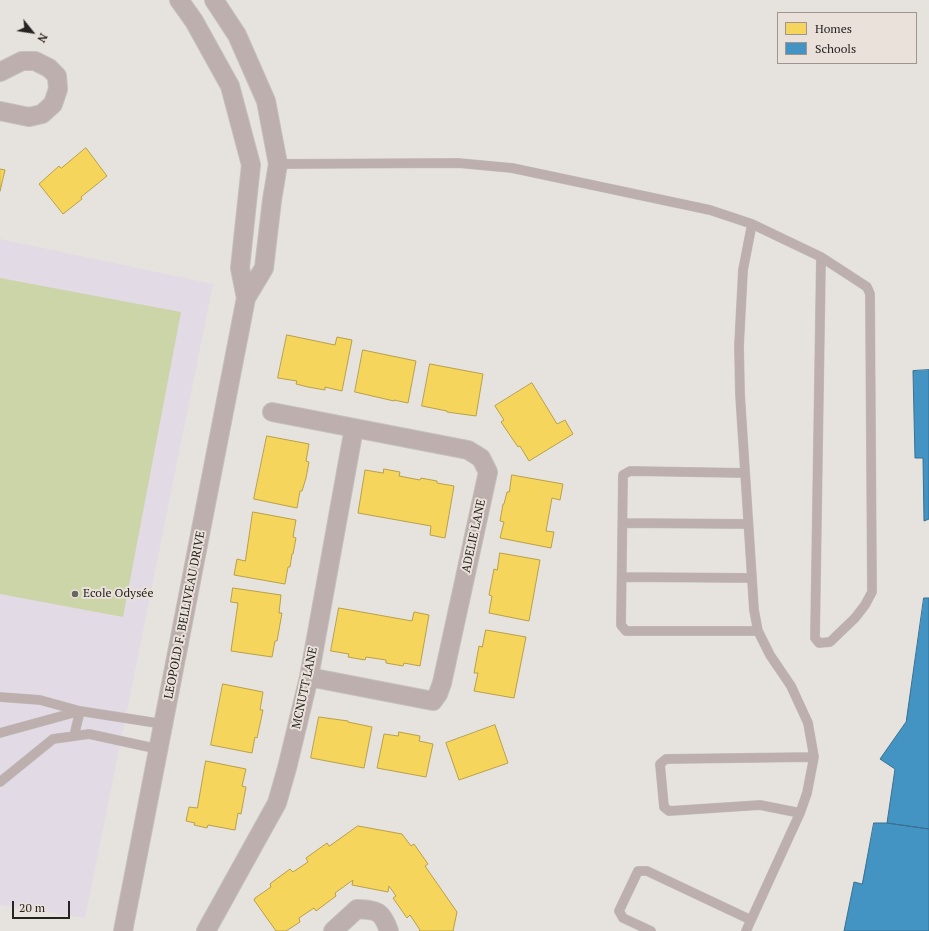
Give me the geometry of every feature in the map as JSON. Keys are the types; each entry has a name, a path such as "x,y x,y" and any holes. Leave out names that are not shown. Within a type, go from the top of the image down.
{"street":[{"name":"LEOPOLD F. BELLIVEAU DRIVE","path":"179,0 194,21 230,86 252,165 240,268 246,298"},
{"name":"LEOPOLD F. BELLIVEAU DRIVE","path":"122,931 246,298 264,268 278,164 266,101 237,35 214,0"},
{"path":"0,72 22,61 36,61 49,68 57,76 58,89 53,104 42,114 29,117 0,111"},
{"path":"252,165 278,164"},
{"name":"ADELIE LANE","path":"272,412 468,450 481,458 488,472 442,683 438,694 433,701 309,678"},
{"name":"MCNUTT LANE","path":"206,931 277,803 309,678 354,428"},
{"path":"333,931 357,909 374,910 385,918 389,931"}],"lane":[{"path":"278,164 458,163 512,168 710,210 752,224 821,257 867,287 870,294 872,592 865,605 855,618 830,642 820,643 815,638 821,257"},
{"path":"746,931 800,813 807,793 814,757 808,723 791,686 770,655 758,632 754,610 740,394 739,346 744,270 752,224"},
{"path":"745,473 630,471 623,476 621,624 626,631 758,632"},
{"path":"622,523 748,524"},
{"path":"622,577 752,578"},
{"path":"0,697 40,700 80,711 163,724"},
{"path":"0,733 80,711"},
{"path":"74,736 80,711"},
{"path":"0,782 53,739 89,734 158,749"},
{"path":"800,813 760,805 669,811 664,807 660,764 666,759 814,757"},
{"path":"651,931 623,918 619,911 638,871 647,871 751,920"}],"shaded area":[{"name":"Ecole Odysée","path":"0,239 213,284 85,918 0,905"}],"green space":[{"path":"0,278 181,312 123,617 0,594"}],"building: Homes":[{"path":"86,148 107,176 63,214 39,184 59,166 61,168"},
{"path":"0,169 5,170 0,191"},
{"path":"287,335 335,345 337,337 352,340 342,391 325,387 325,390 308,387 296,384 297,381 278,378"},
{"path":"363,350 416,361 408,403 355,392"},
{"path":"430,364 483,374 476,416 447,412 422,406"},
{"path":"532,383 557,424 565,420 573,434 529,461 520,446 518,447 501,422 504,420 495,406"},
{"path":"267,436 309,444 306,461 309,462 306,478 302,491 300,491 297,508 254,499"},
{"path":"384,469 400,472 399,476 420,480 421,478 454,486 445,538 430,535 431,526 358,513 365,470 383,473"},
{"path":"512,475 563,484 560,500 552,498 546,531 554,532 551,548 500,538 504,522 500,521 503,504 507,492 509,492"},
{"path":"253,512 296,520 293,537 296,538 285,584 234,575 237,559 245,561"},
{"path":"500,553 540,560 529,621 489,613 492,596 489,595 494,569 497,570"},
{"path":"233,588 281,595 279,613 282,613 277,641 275,641 272,657 231,651 238,603 231,602"},
{"path":"339,608 412,621 414,612 429,615 420,666 404,663 403,666 386,663 386,660 366,657 365,660 348,657 349,654 331,651"},
{"path":"486,630 526,637 514,698 474,691 478,673 474,673 479,646 482,647"},
{"path":"223,684 263,692 260,710 263,710 252,753 211,745"},
{"path":"319,717 348,721 372,727 364,768 311,758"},
{"path":"495,725 508,763 459,780 446,743"},
{"path":"399,732 420,736 419,741 433,744 426,777 377,768 384,734 398,736"},
{"path":"206,761 246,769 242,786 246,787 241,814 238,813 235,830 208,825 207,828 194,825 195,823 186,821 189,807 197,808"},
{"path":"358,826 402,834 411,846 414,844 428,864 425,866 457,912 453,931 419,931 420,930 410,915 407,918 393,898 396,896 389,886 388,892 352,885 353,880 335,893 336,896 316,911 314,908 299,918 300,922 286,931 276,931 254,900 255,898 271,887 271,883 290,869 293,872 308,862 306,858 327,843 329,846"}],"building: Schools":[{"path":"929,370 929,519 924,521 923,458 915,458 913,371"},
{"path":"924,598 929,598 929,829 887,823 895,769 880,759 906,722"},
{"path":"874,823 887,823 929,829 929,931 844,931 854,882 862,884"}],"place":[{"name":"Ecole Odysée","path":"75,594"}]}
